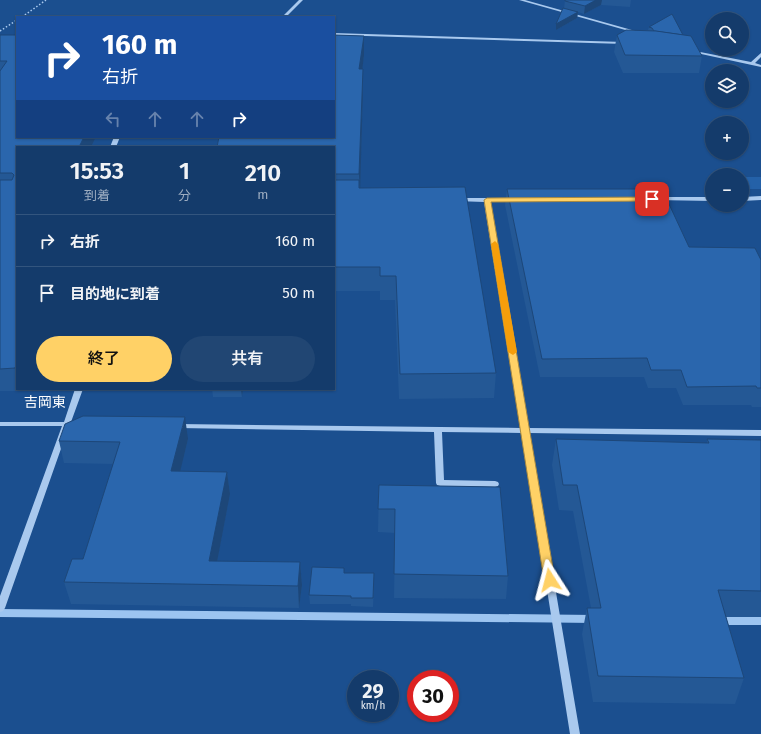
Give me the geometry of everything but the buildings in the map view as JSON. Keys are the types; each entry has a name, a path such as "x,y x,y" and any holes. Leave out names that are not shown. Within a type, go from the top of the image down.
{"street":[{"path":"285,16 301,0"},
{"path":"521,0 642,34"},
{"path":"335,34 628,43"},
{"path":"687,50 761,66"},
{"path":"752,64 761,54"},
{"path":"749,199 761,198"},
{"path":"650,199 705,199"},
{"path":"449,200 518,200"},
{"path":"487,200 575,734"},
{"path":"1,606 79,390"},
{"path":"0,424 82,424"},
{"path":"169,426 761,433"},
{"path":"438,429 440,483 495,484"}],"path":[{"path":"23,16 46,0"},
{"path":"0,31 16,21"}],"shaded area":[{"path":"749,177 761,177 761,189 749,189"}],"waterway":[{"path":"0,613 595,619"},
{"path":"717,621 761,621"}],"slow traffic":[{"path":"495,244 513,352"}],"district":[{"name":"吉岡東","path":"45,402"}],"route":[{"path":"550,580 487,200 652,199"}]}
